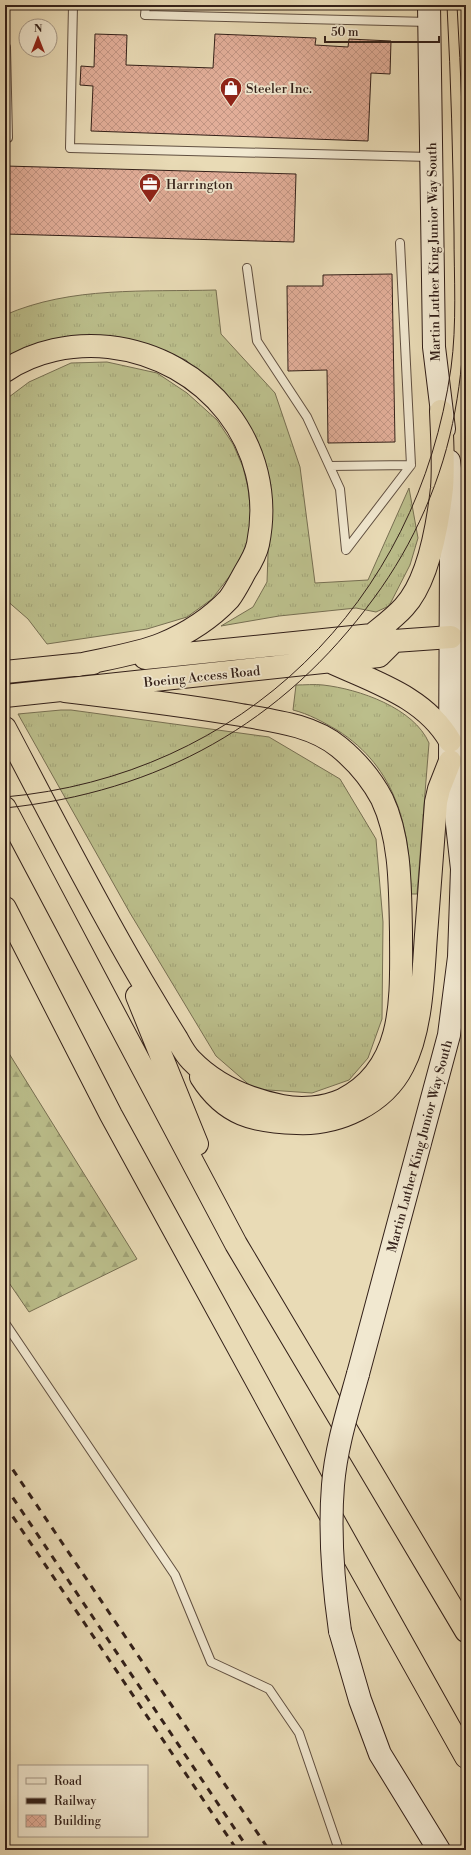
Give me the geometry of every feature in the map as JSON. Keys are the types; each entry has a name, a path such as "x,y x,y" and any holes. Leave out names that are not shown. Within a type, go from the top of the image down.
{"highway":[{"path":"5,371 27,360 53,350 72,347 95,345 122,348 146,354 185,372 216,398 241,435 253,461 258,482 260,500 258,545 252,560 230,598 201,622 162,644 78,665"},
{"path":"372,636 405,606 416,589 426,567 435,532 442,487 442,411"},
{"name":"Boeing Access Road","path":"5,672 372,636 394,641 459,637"},
{"name":"Boeing Access Road","path":"5,696 56,692 379,656 394,641"},
{"path":"8,732 103,915 188,1058 211,1092 219,1101 235,1111 260,1120 307,1124 332,1120 355,1112 392,1083 403,1067 410,1051 418,1017 423,985 436,802 450,751 437,721 423,708 405,696 331,662"},
{"path":"56,692 187,705 308,729 338,746 354,761 373,785 388,813 394,834 397,861 400,911 401,995 400,1011 391,1046 373,1078 357,1092 333,1104 309,1108 290,1108 243,1096 211,1078 188,1058"},
{"path":"5,808 236,1244 466,1631"},
{"path":"5,908 119,1129 313,1484 461,1745 466,1757"},
{"path":"103,915 157,1043 236,1244"},
{"path":"321,1388 466,1606"}],"main road":[{"name":"Martin Luther King Junior Way South","path":"429,13 434,347 453,492 459,637 450,751 462,869 459,957 449,1035 341,1435 333,1484 331,1534 333,1580 340,1631 360,1700 380,1754 439,1850"}],"lane":[{"path":"73,5 70,148 431,157"},
{"path":"146,5 145,15 429,13"},
{"path":"5,46 8,138 5,139"},
{"path":"247,268 257,341 308,418 340,489 346,550 411,465 400,243"},
{"path":"330,466 411,465"},
{"path":"5,1323 174,1576 211,1662 269,1689 299,1733 339,1850"}],"green space":[{"path":"216,290 221,334 275,393 300,467 315,583 368,580 409,488 418,538 410,565 389,606 376,612 356,608 279,616 221,626 253,607 267,582 270,500 219,391 186,360 138,342 5,364 5,315 30,306 56,299 109,292"},
{"path":"107,362 157,373 187,393 217,420 233,444 243,467 248,488 251,514 248,543 232,573 212,599 187,617 147,629 47,644 28,619 5,599 5,400 29,382 71,363"},
{"path":"296,685 337,687 384,702 411,720 422,731 429,743 417,894 411,894 410,870 403,823 387,781 374,762 357,745 337,730 310,716 293,710"},
{"path":"71,710 269,737 340,779 376,839 383,922 382,1019 368,1058 349,1080 312,1093 254,1089 216,1056 130,913 18,714"},
{"path":"5,1047 137,1259 29,1312 5,1277"}],"building":[{"name":"Steeler Inc.","path":"95,34 127,35 126,65 213,68 215,34 316,38 315,45 348,47 349,39 391,41 390,74 371,73 368,141 91,131 93,86 80,85 81,66 94,67"},
{"name":"Harrington","path":"5,166 296,174 294,242 5,234"},
{"path":"392,274 395,442 328,443 327,370 288,371 287,286 323,286 323,275"}],"tram line":[{"path":"5,797 91,782 170,754 242,714 304,663 358,601 401,531 432,453 451,368 453,351 455,301 454,204 447,5"},
{"path":"5,808 61,800 115,786 165,768 213,744 257,716 299,682 338,643 374,598 402,555 425,509 443,461 455,411 462,362 465,314 465,240 463,137 457,5"}],"railway":[{"path":"5,1458 269,1850"},
{"path":"5,1486 249,1850"},
{"path":"5,1505 237,1850"}],"place":[{"name":"Steeler Inc.","path":"231,108"},
{"name":"Harrington","path":"150,204"}]}
